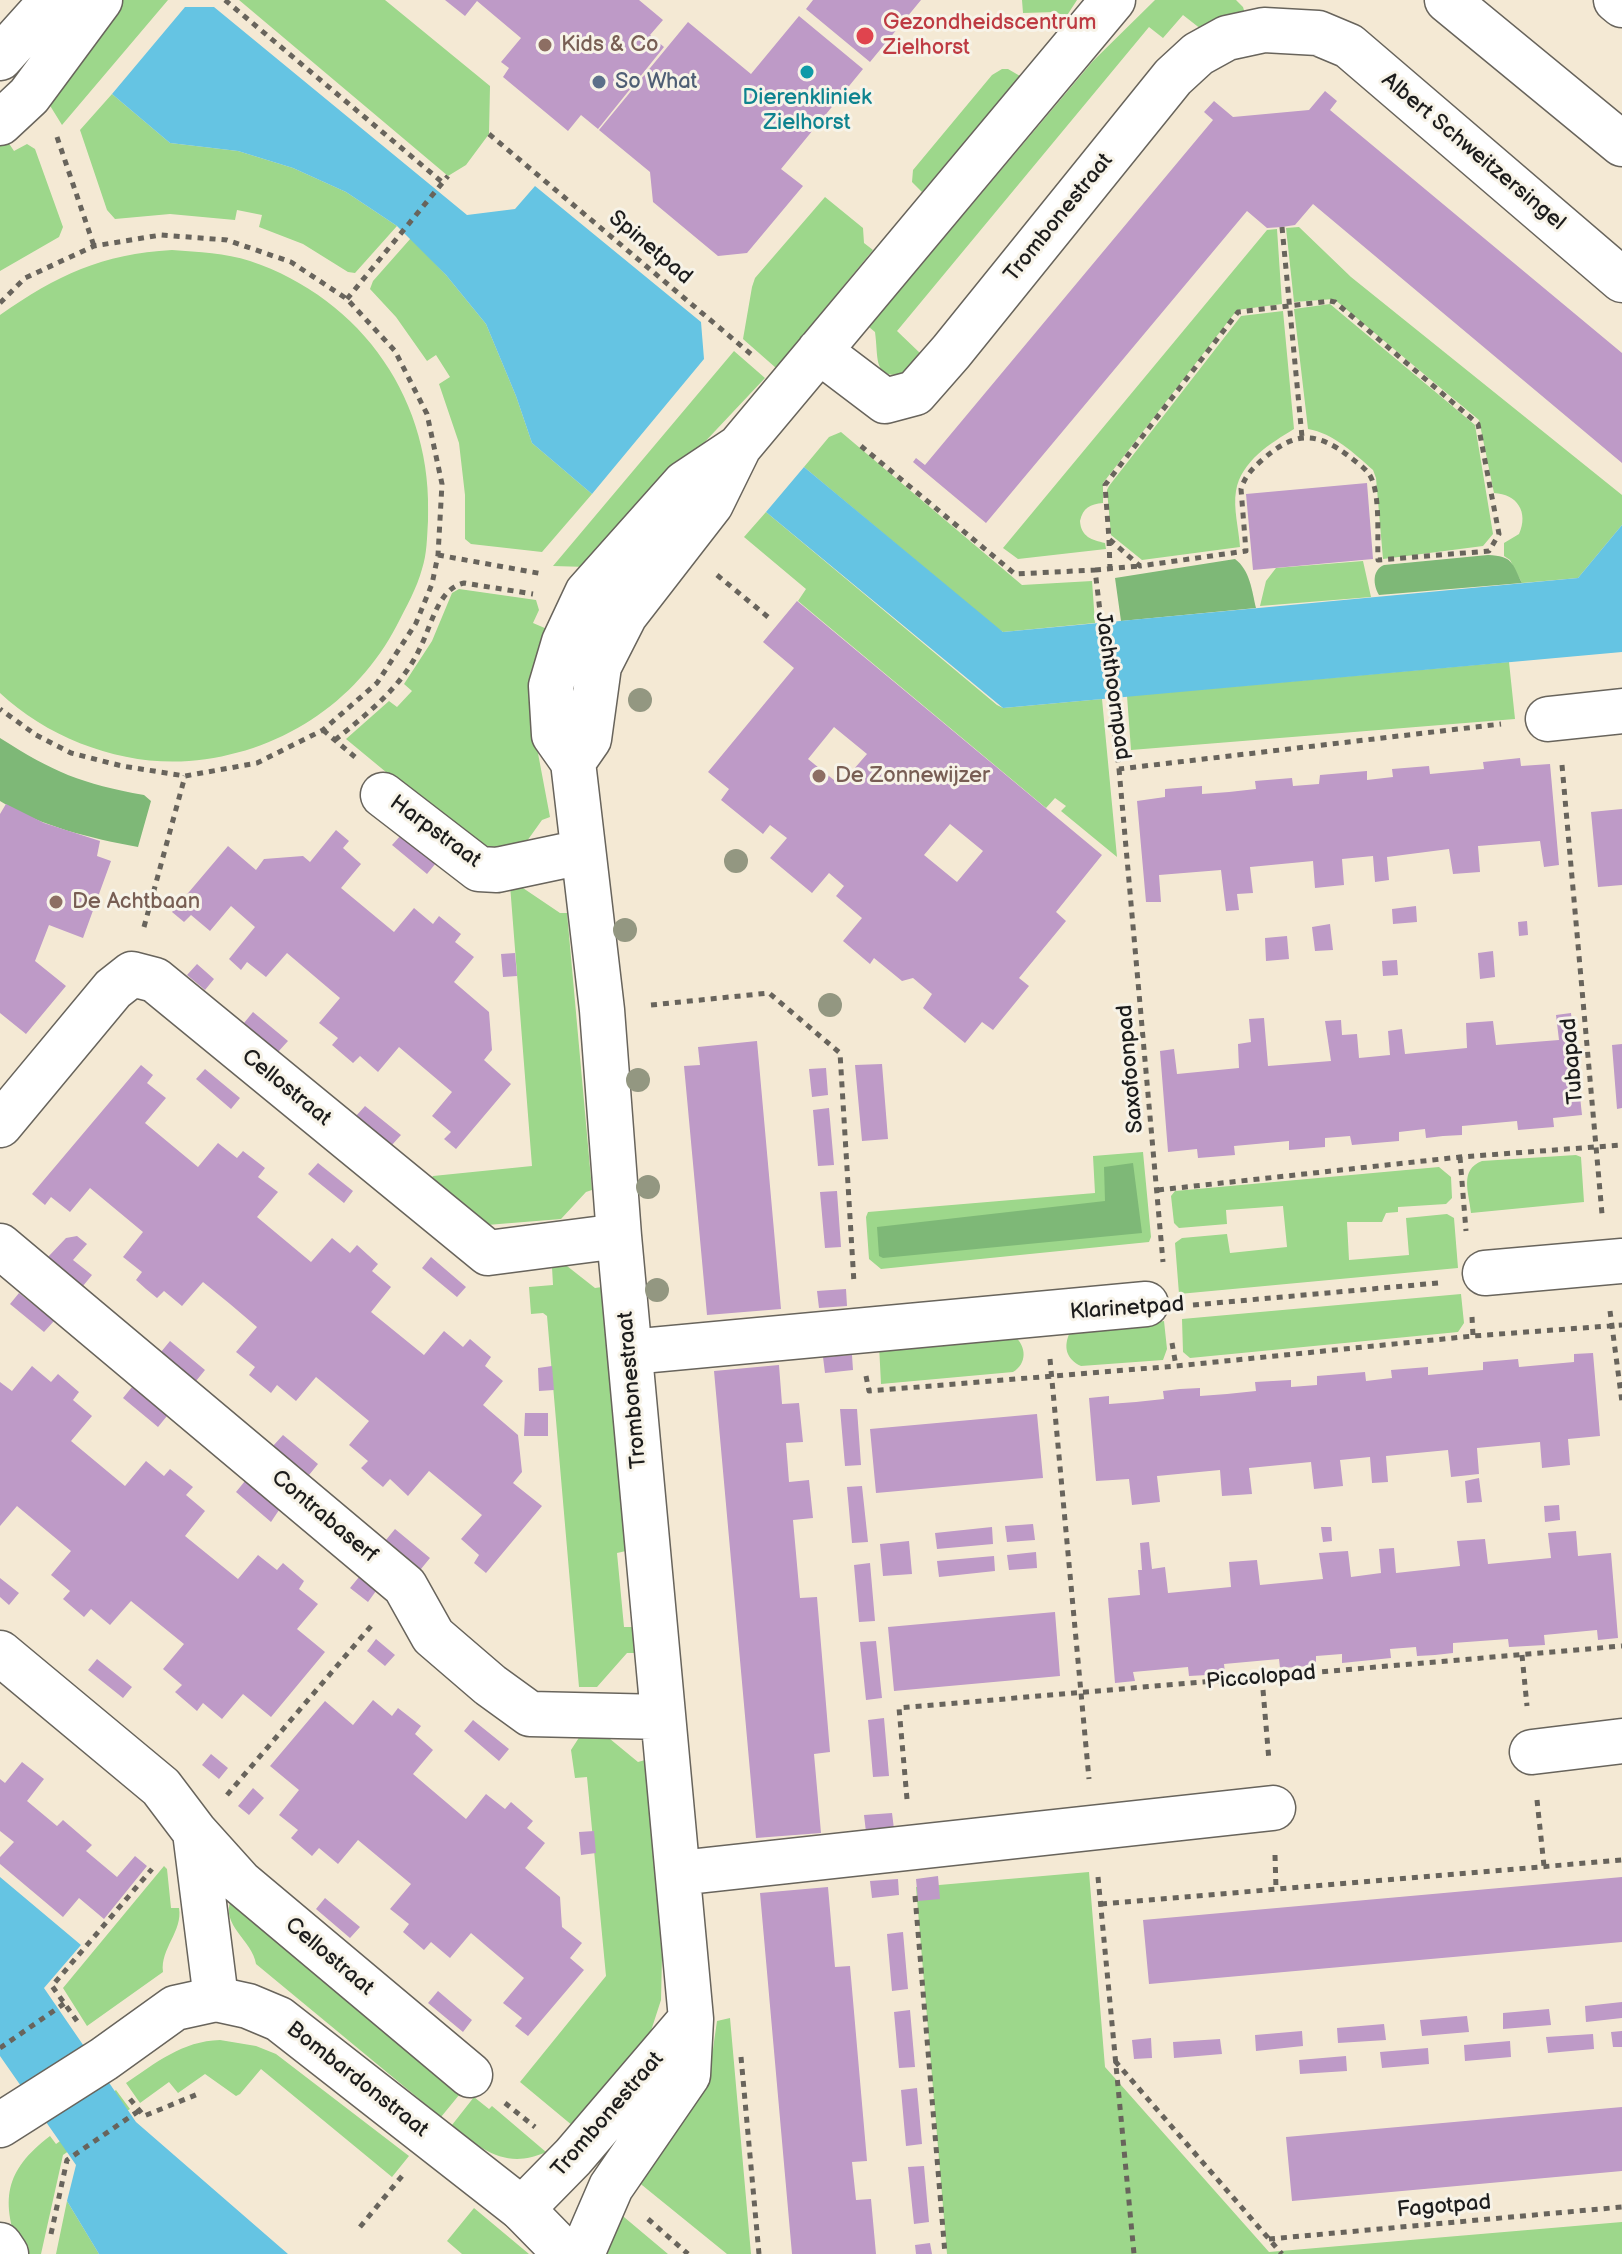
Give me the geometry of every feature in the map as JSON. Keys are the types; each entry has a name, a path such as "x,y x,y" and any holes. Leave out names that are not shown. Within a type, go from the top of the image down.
{"street":[{"path":"0,58 52,0"},
{"path":"0,123 29,96 100,0"},
{"name":"Trombonestraat","path":"573,762 589,739 599,666 625,615 711,504 739,447 1113,0"},
{"path":"1447,0 1622,144"},
{"path":"1616,0 1622,5"},
{"name":"Trombonestraat","path":"819,351 885,401 915,393 1173,77 1198,54 1227,38 1264,30 1318,33"},
{"name":"Albert Schweitzersingel","path":"1318,33 1349,46 1622,280"},
{"name":"Trombonestraat","path":"582,2254 611,2187 688,2075 691,2019 619,1236 602,1010 573,762 554,735 551,686 579,609 685,483 739,447"},
{"path":"1553,718 1622,711"},
{"name":"Harpstraat","path":"383,795 479,869 497,870 582,852"},
{"path":"0,1125 113,989 132,974"},
{"name":"Cellostraat","path":"132,974 155,980 488,1253 619,1236"},
{"name":"Contrabaserf","path":"0,1246 405,1586 433,1636 490,1685 530,1714 663,1717"},
{"path":"1485,1273 1614,1262"},
{"name":"Klarinetpad","path":"630,1352 1156,1303"},
{"name":"Cellostraat","path":"0,1653 161,1787 195,1832 240,1882 470,2075"},
{"path":"1532,1752 1622,1741"},
{"path":"679,1873 1273,1808"},
{"name":"Cellostraat","path":"195,1832 216,1999"},
{"name":"Bombardonstraat","path":"14,2117 100,2062 175,2008 216,1999 248,2006 279,2019 522,2209 566,2254"},
{"name":"Trombonestraat","path":"522,2209 573,2157 691,2019"},
{"path":"0,2245 6,2254"}],"path":[{"path":"225,0 442,182"},
{"path":"56,134 94,246"},
{"name":"Spinetpad","path":"489,134 790,387"},
{"path":"347,299 448,176"},
{"path":"1282,227 1302,437"},
{"path":"0,303 25,278 94,246 161,235 227,240 291,262 347,299 395,351 427,414 442,484 438,555 432,584 416,623 377,683 323,730 257,763 185,776 122,766 71,753 36,735 0,709"},
{"path":"851,437 1015,574 1110,569 1246,551 1243,481 1250,470 1273,450 1302,437 1318,437 1335,446 1368,472 1374,486 1378,560 1489,551 1499,534 1478,424 1335,302 1238,312 1105,485 1110,569"},
{"path":"1109,539 1140,566"},
{"path":"335,740 393,688 418,653 445,593 453,585 464,583 532,594 548,601 546,615 579,609 572,580 438,555"},
{"name":"Jachthoornpad","path":"1095,570 1119,769 1553,718"},
{"path":"714,572 768,617"},
{"name":"Tubapad","path":"1553,718 1597,1147 1614,1262 1612,1326 1622,1402"},
{"name":"Saxofoonpad","path":"1119,769 1158,1190 1156,1303 1176,1366"},
{"path":"132,974 185,776"},
{"path":"645,1006 769,993 840,1053 857,1330 869,1391 1622,1325"},
{"path":"1158,1190 1460,1157 1622,1145"},
{"name":"Klarinetpad","path":"1156,1303 1184,1306 1441,1283 1485,1273"},
{"path":"195,1832 405,1586"},
{"name":"Piccolopad","path":"912,1849 899,1708 1622,1646"},
{"path":"912,1849 945,2254"},
{"path":"1101,1904 1622,1860"},
{"path":"0,2048 63,2004"},
{"path":"1115,2061 1282,2254"},
{"path":"470,2075 573,2157"},
{"path":"49,2241 67,2160 138,2112"},
{"name":"Fagotpad","path":"1269,2239 1622,2207"}],"green space":[{"path":"117,0 168,0 62,125 49,104"},
{"path":"239,0 385,0 490,86 489,134 466,165 448,176"},
{"path":"1022,0 1077,0 1066,17 1056,12 1023,13"},
{"path":"1155,0 1236,0 1243,7 1246,17 1206,33 1183,15 1163,38 1149,27 897,331 921,354 910,373 898,375 883,371 878,360 875,332 869,327 1093,61"},
{"path":"1002,69 1020,76 922,192 912,182 913,170 992,75"},
{"path":"112,94 170,143 238,151 293,168 346,192 397,226 355,273 348,272 303,244 259,227 262,215 237,210 235,220 170,214 115,219 107,210 80,130"},
{"path":"6,139 14,151 27,144 35,149 63,227 59,237 0,271 0,143"},
{"path":"825,197 863,228 864,243 873,250 776,368 743,339 752,287 755,278"},
{"path":"1299,227 1351,277 1622,495 1622,525 1578,578 1522,583 1510,560 1504,556 1504,543 1519,534 1522,512 1515,501 1494,493 1479,420 1334,299 1294,302 1286,228"},
{"path":"1277,229 1282,304 1237,310 1103,483 1103,503 1088,508 1080,521 1085,534 1105,543 1106,549 1018,559 1003,548 1267,230"},
{"path":"411,238 486,324 532,443 592,494 542,552 471,544 465,539 465,495 459,443 439,384 450,377 436,355 427,361 396,317 370,289 373,281"},
{"path":"172,250 250,261 290,278 326,301 358,329 384,361 404,396 419,436 427,477 428,521 424,563 397,625 360,679 337,701 283,736 253,748 189,761 138,759 88,746 41,724 0,693 0,315 81,269 124,256"},
{"path":"1330,304 1475,425 1493,534 1483,546 1383,559 1373,470 1335,440 1308,429 1294,309"},
{"path":"1283,311 1294,429 1258,454 1239,480 1235,505 1240,547 1142,560 1111,535 1109,486 1241,316"},
{"path":"734,351 765,378 587,567 553,566"},
{"path":"841,432 1022,585 1092,581 1095,623 1003,632 994,626 804,467 829,437"},
{"path":"766,512 997,705 1003,708 1102,699 1117,857 1061,811 1066,806 1055,798 1046,808 798,601 806,589 744,537"},
{"path":"1488,555 1511,562 1522,583 1379,595 1376,587 1376,574 1384,565"},
{"path":"1235,559 1247,575 1256,608 1121,621 1115,578"},
{"path":"1363,561 1371,597 1260,606 1266,581 1276,568"},
{"path":"459,589 536,600 539,610 533,623 547,629 534,732 550,817 542,820 522,848 479,849 346,739 389,701 397,707 412,691 404,684 432,641 452,593"},
{"path":"1509,662 1515,719 1131,750 1127,696"},
{"path":"0,738 69,775 144,795 151,801 138,847 67,830 33,818 0,801"},
{"path":"510,885 520,886 560,913 567,913 592,1190 586,1192 561,1219 487,1225 428,1182 433,1176 532,1166"},
{"path":"1143,1152 1149,1242 881,1269 869,1259 868,1212 1095,1193 1093,1156"},
{"path":"1581,1157 1584,1202 1471,1213 1468,1176 1470,1170 1482,1161"},
{"path":"1133,1163 1142,1233 879,1256 877,1227 1105,1201 1104,1167"},
{"path":"1439,1167 1451,1177 1452,1198 1446,1204 1398,1207 1398,1212 1386,1213 1382,1222 1347,1222 1349,1260 1409,1255 1406,1218 1447,1214 1454,1218 1458,1268 1179,1294 1175,1243 1182,1238 1227,1234 1230,1253 1287,1247 1283,1206 1226,1210 1227,1224 1179,1228 1174,1223 1171,1196 1175,1191"},
{"path":"567,1266 595,1288 602,1287 626,1551 617,1553 624,1627 633,1627 634,1653 627,1653 597,1687 579,1687 547,1316 543,1313 531,1314 529,1287 553,1285 552,1267"},
{"path":"1461,1294 1464,1323 1458,1332 1190,1358 1183,1352 1182,1319"},
{"path":"1164,1321 1167,1349 1163,1360 1081,1366 1067,1352 1070,1332"},
{"path":"1014,1336 1024,1355 1018,1369 1013,1372 881,1384 879,1345"},
{"path":"604,1734 638,1762 645,1760 662,1957 661,2000 649,2037 573,2126 520,2082 606,1976 587,1777 575,1778 571,1750 580,1736"},
{"path":"164,1866 167,1869 171,1908 179,1908 179,1916 165,1956 163,1972 87,2026 63,1988"},
{"path":"1089,1872 1105,2067 1269,2252 1622,2222 1622,2254 947,2254 916,1887"},
{"path":"231,1900 464,2089 441,2117 256,1964 233,1925 229,1909"},
{"path":"730,2018 751,2254 727,2254 637,2181 697,2084 713,2049 717,2021"},
{"path":"220,2040 256,2046 276,2054 409,2156 392,2177 261,2069 236,2096 205,2074 178,2093 169,2082 140,2103 126,2083 181,2049"},
{"path":"116,2090 130,2109 63,2155 41,2254 21,2254 10,2218 10,2188 15,2175 23,2162 50,2136 56,2144 106,2108 101,2101"},
{"path":"474,2097 489,2109 492,2106 546,2152 519,2159 507,2158 473,2142 452,2125"},
{"path":"67,2201 99,2254 56,2254"},
{"path":"474,2208 529,2254 462,2254 447,2241"},
{"path":"618,2212 668,2254 605,2254"}],"water":[{"path":"185,7 214,7 467,215 515,209 535,186 701,322 704,359 592,494 532,443 486,324 446,275 397,226 346,192 293,168 238,151 170,143 112,94"},
{"path":"804,467 1003,632 1578,578 1622,525 1622,652 1003,708 766,512"},
{"path":"0,1877 81,1945 44,1988 136,2122 288,2254 99,2254 67,2201 76,2165 0,2056"}],"building":[{"path":"445,0 639,0 663,20 650,35 664,47 598,129 581,115 568,131 503,77 509,68 501,62 521,38 477,1 465,16"},
{"name":"Gezondheidscentrum Zielhorst","path":"813,0 921,0 870,62 806,9"},
{"path":"799,16 863,69 781,169 803,186 747,253 718,256 653,202 650,172 599,130 688,22 751,74"},
{"path":"1325,91 1337,101 1330,110 1622,353 1622,463 1313,204 1295,225 1282,227 1267,228 1247,211 986,523 913,462 916,458 925,465 1213,120 1204,112 1214,101 1233,117 1309,110"},
{"path":"1367,483 1373,559 1253,570 1246,494"},
{"path":"797,601 1102,855 1056,912 1066,921 1019,978 1029,986 993,1030 982,1022 965,1043 923,1008 932,994 913,978 902,981 874,958 870,964 843,941 862,918 836,896 844,886 829,873 812,893 770,858 787,838 770,825 763,834 721,800 729,789 708,772 794,668 763,642","holes":["834,727 867,754 840,785 808,759","950,824 983,851 957,882 924,855"]},
{"path":"1520,758 1521,766 1550,764 1559,865 1544,867 1540,841 1478,846 1480,872 1453,874 1449,849 1387,857 1389,880 1375,882 1373,856 1342,859 1344,885 1315,888 1313,861 1250,867 1253,893 1237,894 1239,910 1226,911 1221,870 1159,875 1161,902 1146,902 1137,801 1165,797 1165,789 1202,786 1202,794 1229,792 1256,789 1255,781 1292,778 1293,786 1319,784 1320,775 1367,771 1367,780 1393,777 1392,769 1429,766 1430,774 1484,769 1483,762"},
{"name":"De Achtbaan","path":"6,804 44,823 100,841 97,856 111,861 83,938 49,925 35,961 66,986 26,1034 0,1013 0,814"},
{"path":"1622,809 1622,885 1598,887 1591,812"},
{"path":"336,830 349,841 343,848 361,864 341,888 394,932 414,908 433,924 439,916 461,934 455,942 474,957 454,982 489,1012 492,1050 484,1060 511,1084 456,1149 444,1139 451,1132 432,1116 452,1092 399,1047 378,1072 360,1056 353,1063 332,1045 338,1038 319,1023 340,998 287,953 266,977 247,962 241,970 229,959 255,927 231,906 210,931 191,915 184,922 172,912 228,846 256,870 264,859 303,856 310,862"},
{"path":"402,834 436,863 427,874 392,845"},
{"path":"1416,906 1417,922 1393,924 1392,909"},
{"path":"1527,921 1528,935 1519,936 1518,922"},
{"path":"1330,924 1333,950 1315,951 1312,927"},
{"path":"1287,936 1289,959 1266,961 1265,938"},
{"path":"1493,951 1495,977 1480,979 1478,953"},
{"path":"515,953 517,976 503,977 501,954"},
{"path":"1397,960 1398,975 1383,976 1382,961"},
{"path":"197,964 214,979 205,990 187,975"},
{"path":"253,1012 288,1041 278,1052 244,1023"},
{"path":"1571,1013 1582,1115 1553,1118 1554,1127 1518,1130 1517,1121 1462,1126 1462,1135 1426,1138 1425,1129 1399,1132 1399,1141 1352,1145 1350,1136 1325,1138 1325,1147 1289,1150 1289,1141 1234,1146 1235,1155 1198,1158 1197,1149 1168,1152 1160,1051 1174,1049 1177,1074 1239,1068 1238,1044 1251,1042 1249,1019 1264,1018 1268,1066 1331,1061 1325,1021 1341,1020 1342,1035 1357,1034 1359,1058 1390,1055 1388,1031 1402,1029 1405,1054 1467,1048 1466,1023 1493,1021 1496,1045 1559,1040 1556,1015"},
{"path":"757,1041 781,1309 707,1315 684,1066 700,1065 698,1047"},
{"path":"1622,1044 1622,1108 1617,1109 1612,1045"},
{"path":"882,1064 888,1139 862,1141 855,1065"},
{"path":"141,1065 153,1075 147,1083 166,1098 145,1123 198,1167 218,1143 237,1158 243,1151 265,1168 258,1177 278,1192 257,1217 311,1262 332,1238 350,1253 357,1245 378,1264 372,1271 391,1287 371,1312 424,1355 444,1331 463,1347 470,1339 491,1357 485,1366 503,1381 483,1405 518,1435 522,1472 513,1483 542,1506 486,1573 474,1563 479,1555 461,1539 482,1515 429,1471 408,1496 390,1479 383,1487 372,1478 361,1468 368,1461 349,1445 369,1421 316,1377 296,1401 277,1385 271,1393 249,1375 255,1367 236,1352 257,1327 230,1304 203,1282 182,1306 164,1291 157,1298 146,1289 136,1280 142,1272 123,1257 143,1232 90,1188 70,1212 51,1197 45,1205 32,1194"},
{"path":"826,1068 828,1095 812,1097 809,1069"},
{"path":"205,1069 240,1098 231,1109 196,1079"},
{"path":"365,1106 401,1135 391,1146 356,1116"},
{"path":"829,1108 834,1165 818,1166 813,1110"},
{"path":"318,1163 353,1191 344,1203 308,1174"},
{"path":"837,1191 841,1247 825,1248 820,1192"},
{"path":"77,1236 87,1244 73,1260 92,1275 83,1286 48,1257 66,1238"},
{"path":"431,1257 466,1287 457,1297 422,1268"},
{"path":"846,1289 847,1306 819,1308 817,1291"},
{"path":"19,1293 54,1321 44,1332 10,1304"},
{"path":"170,1341 205,1370 196,1381 161,1352"},
{"path":"1593,1353 1600,1436 1568,1439 1570,1465 1542,1468 1540,1442 1477,1448 1479,1474 1451,1477 1448,1450 1386,1456 1388,1482 1372,1483 1370,1457 1340,1460 1343,1486 1314,1489 1311,1462 1249,1468 1252,1494 1222,1496 1220,1470 1157,1476 1160,1502 1132,1505 1129,1479 1096,1481 1089,1398 1109,1396 1109,1404 1136,1402 1164,1399 1163,1391 1200,1388 1200,1396 1227,1394 1256,1391 1255,1382 1291,1380 1291,1387 1317,1385 1317,1376 1365,1372 1366,1381 1392,1378 1391,1370 1428,1367 1428,1375 1483,1370 1483,1362 1518,1359 1519,1367 1574,1362 1574,1354"},
{"path":"852,1355 853,1370 825,1373 823,1357"},
{"path":"779,1365 782,1404 799,1403 803,1442 786,1443 789,1482 809,1480 813,1518 793,1520 800,1598 817,1597 830,1752 814,1754 821,1833 756,1838 714,1371"},
{"path":"32,1366 51,1382 58,1374 79,1392 73,1400 92,1416 71,1441 125,1486 146,1461 164,1476 170,1469 193,1487 186,1495 205,1511 185,1536 238,1579 258,1555 277,1570 283,1563 304,1581 299,1589 318,1604 297,1629 325,1652 271,1717 243,1694 222,1719 203,1703 197,1711 175,1692 182,1685 163,1669 184,1644 131,1601 110,1625 91,1609 84,1617 63,1599 70,1591 51,1575 71,1551 17,1506 0,1526 0,1382 12,1391"},
{"path":"552,1366 554,1390 539,1391 538,1368"},
{"path":"132,1387 167,1416 158,1427 123,1398"},
{"path":"840,1409 857,1409 861,1465 845,1466"},
{"path":"525,1413 548,1413 548,1436 524,1436"},
{"path":"1037,1414 1043,1478 876,1493 870,1429"},
{"path":"283,1435 318,1464 309,1475 273,1446"},
{"path":"1479,1478 1482,1502 1467,1503 1465,1481"},
{"path":"245,1481 279,1510 271,1522 236,1492"},
{"path":"862,1486 868,1542 852,1543 847,1487"},
{"path":"1559,1505 1560,1520 1545,1522 1544,1506"},
{"path":"1033,1524 1035,1540 1007,1542 1005,1526"},
{"path":"992,1527 993,1544 937,1549 935,1533"},
{"path":"1321,1527 1331,1527 1332,1541 1323,1542"},
{"path":"395,1529 430,1558 421,1569 386,1540"},
{"path":"1576,1531 1578,1556 1611,1553 1618,1638 1598,1640 1597,1630 1544,1635 1545,1645 1509,1647 1508,1639 1453,1643 1453,1653 1417,1656 1416,1647 1390,1649 1391,1658 1342,1663 1342,1654 1316,1656 1316,1665 1280,1668 1279,1659 1224,1664 1225,1673 1189,1676 1188,1667 1133,1672 1135,1681 1115,1683 1108,1598 1140,1595 1140,1543 1149,1542 1152,1569 1165,1567 1168,1593 1231,1587 1229,1562 1257,1560 1260,1585 1323,1579 1319,1553 1348,1551 1351,1577 1381,1573 1379,1549 1394,1548 1396,1573 1460,1566 1457,1541 1485,1539 1488,1564 1551,1558 1548,1533"},
{"path":"909,1541 912,1574 883,1576 880,1544"},
{"path":"1036,1552 1037,1568 1009,1570 1007,1555"},
{"path":"994,1556 995,1571 939,1577 937,1561"},
{"path":"870,1563 875,1621 859,1622 854,1565"},
{"path":"359,1577 376,1591 368,1602 350,1588"},
{"path":"0,1578 19,1593 9,1605 0,1597"},
{"path":"1055,1612 1060,1676 894,1691 888,1627"},
{"path":"376,1639 395,1655 385,1666 367,1651"},
{"path":"876,1641 882,1698 866,1700 860,1642"},
{"path":"97,1659 132,1687 123,1698 88,1670"},
{"path":"373,1700 392,1716 398,1708 421,1726 415,1734 433,1750 413,1774 466,1819 486,1794 505,1809 511,1802 533,1821 527,1828 545,1843 525,1868 560,1897 562,1927 582,1943 570,1958 584,1970 528,2036 515,2026 522,2018 503,2003 524,1978 471,1933 450,1958 431,1942 424,1950 403,1932 409,1924 390,1909 411,1884 358,1840 338,1864 319,1848 312,1856 291,1838 298,1830 279,1815 299,1790 270,1766 325,1701 353,1725"},
{"path":"884,1718 889,1776 873,1777 868,1720"},
{"path":"473,1720 509,1749 499,1761 464,1731"},
{"path":"211,1754 228,1768 219,1779 202,1765"},
{"path":"22,1762 44,1779 27,1801 57,1826 63,1820 92,1845 86,1851 117,1877 135,1856 147,1866 104,1919 79,1898 63,1917 0,1864 0,1857 14,1842 0,1831 0,1779 5,1783"},
{"path":"253,1788 264,1798 249,1815 238,1806"},
{"path":"892,1813 894,1829 866,1832 864,1815"},
{"path":"594,1831 596,1853 581,1855 579,1832"},
{"path":"938,1876 940,1899 918,1901 916,1879"},
{"path":"1622,1877 1622,1942 1149,1984 1143,1920"},
{"path":"898,1879 899,1895 872,1898 870,1881"},
{"path":"828,1887 835,1967 850,1966 867,2161 852,2162 856,2200 871,2199 876,2254 792,2254 760,1893"},
{"path":"325,1898 360,1927 350,1938 316,1909"},
{"path":"903,1932 908,1989 892,1991 887,1934"},
{"path":"438,1991 472,2020 463,2032 428,2003"},
{"path":"1622,2002 1622,2018 1586,2022 1585,2006"},
{"path":"1549,2009 1551,2025 1503,2029 1503,2013"},
{"path":"910,2010 915,2067 899,2068 894,2012"},
{"path":"1467,2016 1469,2032 1422,2036 1420,2020"},
{"path":"1384,2024 1386,2040 1338,2043 1337,2028"},
{"path":"1302,2031 1303,2046 1256,2051 1255,2035"},
{"path":"1622,2031 1622,2047 1613,2047 1611,2032"},
{"path":"1593,2034 1594,2049 1548,2053 1546,2037"},
{"path":"1151,2038 1152,2058 1134,2059 1132,2040"},
{"path":"1220,2039 1222,2054 1174,2058 1173,2042"},
{"path":"1510,2041 1511,2057 1465,2061 1464,2045"},
{"path":"1428,2048 1429,2064 1382,2068 1380,2052"},
{"path":"1346,2056 1347,2071 1300,2074 1299,2060"},
{"path":"917,2088 922,2144 906,2146 901,2090"},
{"path":"1622,2107 1622,2171 1292,2201 1286,2137"},
{"path":"924,2166 929,2222 914,2224 908,2167"},
{"path":"930,2243 932,2254 916,2254 915,2245"}],"place":[{"name":"Gezondheidscentrum Zielhorst","path":"865,36"},
{"name":"Kids & Co","path":"545,45"},
{"name":"Dierenkliniek Zielhorst","path":"807,72"},
{"name":"So What","path":"599,82"},
{"name":"De Zonnewijzer","path":"819,776"},
{"name":"De Achtbaan","path":"56,902"}]}
